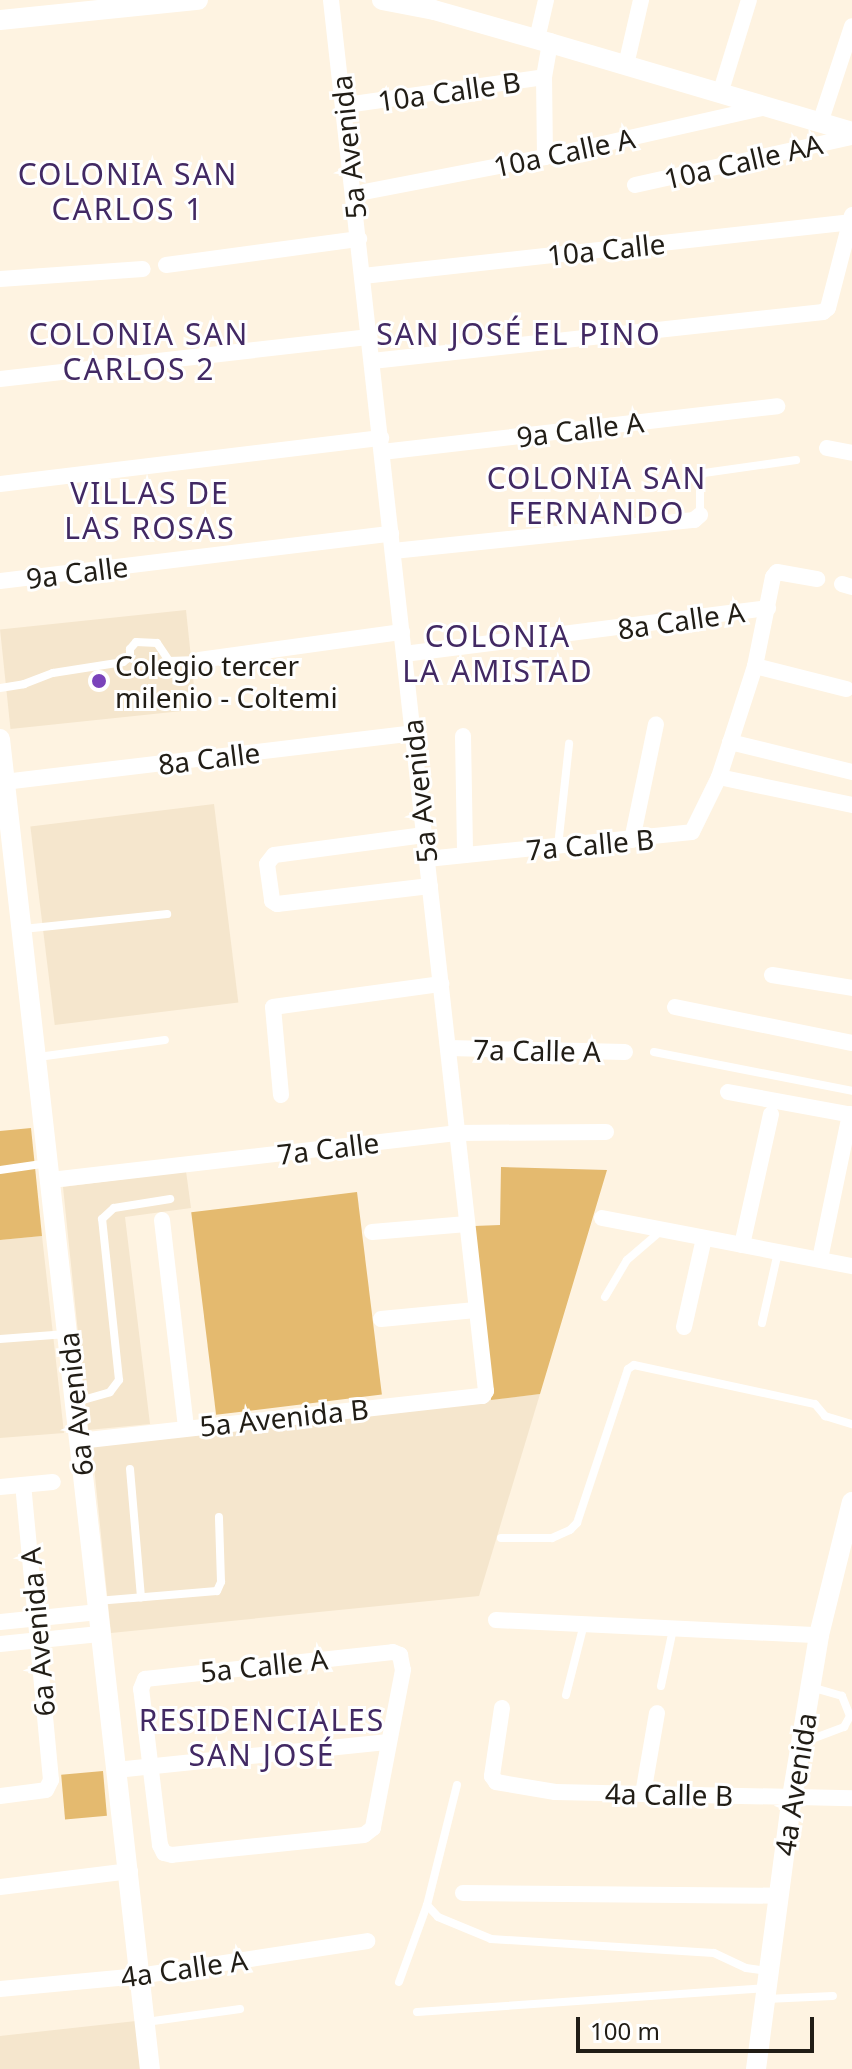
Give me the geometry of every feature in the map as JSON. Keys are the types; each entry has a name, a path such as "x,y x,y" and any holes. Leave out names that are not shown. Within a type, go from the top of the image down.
{"street":[{"path":"0,20 103,5 198,0"},
{"name":"5a Avenida","path":"331,0 486,1391"},
{"path":"382,0 435,5 852,134"},
{"path":"545,157 546,0"},
{"path":"626,65 641,0"},
{"path":"720,94 749,0"},
{"path":"820,123 852,26"},
{"name":"10a Calle B","path":"353,104 544,77"},
{"name":"10a Calle A","path":"364,192 545,157 763,108"},
{"name":"10a Calle AA","path":"635,185 852,134"},
{"path":"372,361 823,312 828,308 849,244 851,218"},
{"name":"10a Calle","path":"363,276 851,218"},
{"path":"166,265 359,239"},
{"path":"0,279 143,269"},
{"path":"0,379 370,337"},
{"name":"9a Calle A","path":"0,484 777,406"},
{"path":"827,448 852,453"},
{"name":"9a Calle","path":"0,581 392,542 694,520 700,515"},
{"path":"817,579 777,572 773,577 755,666 719,777 852,805"},
{"name":"8a Calle A","path":"404,654 768,608"},
{"path":"199,660 402,632"},
{"path":"755,666 846,689"},
{"path":"632,840 656,724"},
{"name":"8a Calle","path":"3,793 413,733"},
{"path":"463,736 465,855"},
{"name":"6a Avenida","path":"0,739 3,793 37,1058 150,2069"},
{"path":"730,742 852,772"},
{"name":"7a Calle B","path":"427,859 692,832 719,777"},
{"path":"424,835 274,855 267,864 272,901 277,904 430,886"},
{"path":"772,975 852,988"},
{"path":"281,1095 273,1007 441,984"},
{"path":"675,1007 852,1043"},
{"name":"7a Calle A","path":"448,1048 625,1052"},
{"path":"728,1092 851,1115 820,1259"},
{"path":"742,1245 771,1114"},
{"name":"7a Calle","path":"50,1172 456,1133 606,1132"},
{"path":"602,1218 852,1266"},
{"path":"162,1220 186,1427"},
{"path":"372,1232 467,1224"},
{"path":"684,1327 704,1238"},
{"path":"381,1319 476,1310"},
{"name":"5a Avenida B","path":"79,1441 483,1396 486,1391"},
{"path":"0,1487 53,1482"},
{"name":"6a Avenida A","path":"0,1796 46,1790 51,1780 23,1485"},
{"name":"4a Avenida","path":"756,2069 810,1686 819,1635 851,1510"},
{"path":"0,1622 97,1607"},
{"path":"496,1620 819,1635"},
{"path":"0,1644 100,1634"},
{"name":"5a Calle A","path":"150,1766 141,1689 145,1679 393,1652 400,1655 403,1670 389,1742"},
{"name":"4a Calle B","path":"502,1708 492,1776 496,1782 555,1792 852,1798"},
{"path":"643,1794 657,1713"},
{"path":"116,1770 150,1766 389,1742 373,1828 364,1835 172,1855 164,1853 160,1845 150,1766"},
{"path":"0,1887 130,1871"},
{"path":"463,1893 779,1896"},
{"name":"4a Calle A","path":"0,1989 139,1976 367,1941"}],"lane":[{"path":"700,515 700,478 704,473 796,460"},
{"path":"0,688 24,684 53,673 123,662 128,660 132,645 136,642 157,643 169,661 199,660"},
{"path":"558,847 569,744"},
{"path":"22,929 167,914"},
{"path":"37,1058 165,1040"},
{"path":"654,1052 852,1091"},
{"path":"0,1170 50,1172"},
{"path":"75,1402 90,1401 110,1392 119,1380 102,1219 114,1208 170,1199"},
{"path":"605,1297 627,1260 662,1230"},
{"path":"762,1323 778,1251"},
{"path":"0,1339 68,1334"},
{"path":"501,1538 552,1538 577,1523 628,1369 634,1365 815,1404 825,1416 852,1424"},
{"path":"130,1469 141,1598"},
{"path":"97,1607 141,1598 217,1591 221,1582 219,1517"},
{"path":"566,1695 584,1624"},
{"path":"661,1686 673,1628"},
{"path":"801,1743 827,1736 844,1727 850,1716 842,1696 810,1686"},
{"path":"399,1982 427,1905 457,1785"},
{"path":"427,1905 438,1917 491,1939 714,1953 746,1968 766,1986"},
{"path":"417,2012 766,1986 833,1996"},
{"path":"145,2022 240,2009"}],"shaded area":[{"name":"Colegio tercer milenio - Coltemi","path":"186,610 196,709 10,729 0,630"},
{"path":"214,804 238,1003 55,1025 30,827"},
{"path":"31,1128 42,1236 0,1240 0,1131"},
{"path":"501,1167 607,1170 540,1394 491,1400 474,1226 500,1225"},
{"path":"186,1171 191,1208 125,1217 150,1424 88,1430 63,1187"},
{"path":"357,1192 382,1394 216,1415 191,1212"},
{"path":"42,1236 64,1433 0,1438 0,1240"},
{"path":"540,1394 479,1596 111,1633 92,1447"},
{"path":"103,1771 107,1816 65,1819 61,1775"},
{"path":"136,2021 141,2069 0,2069 0,2036"}],"place":[{"name":"Colegio tercer milenio - Coltemi","path":"99,681"}],"district":[{"name":"COLONIA SAN CARLOS 1","path":"128,191"},
{"name":"SAN JOSÉ EL PINO","path":"519,334"},
{"name":"COLONIA SAN CARLOS 2","path":"139,351"},
{"name":"COLONIA SAN FERNANDO","path":"597,495"},
{"name":"VILLAS DE LAS ROSAS","path":"150,510"},
{"name":"COLONIA LA AMISTAD","path":"498,653"},
{"name":"RESIDENCIALES SAN JOSÉ","path":"262,1737"}]}
